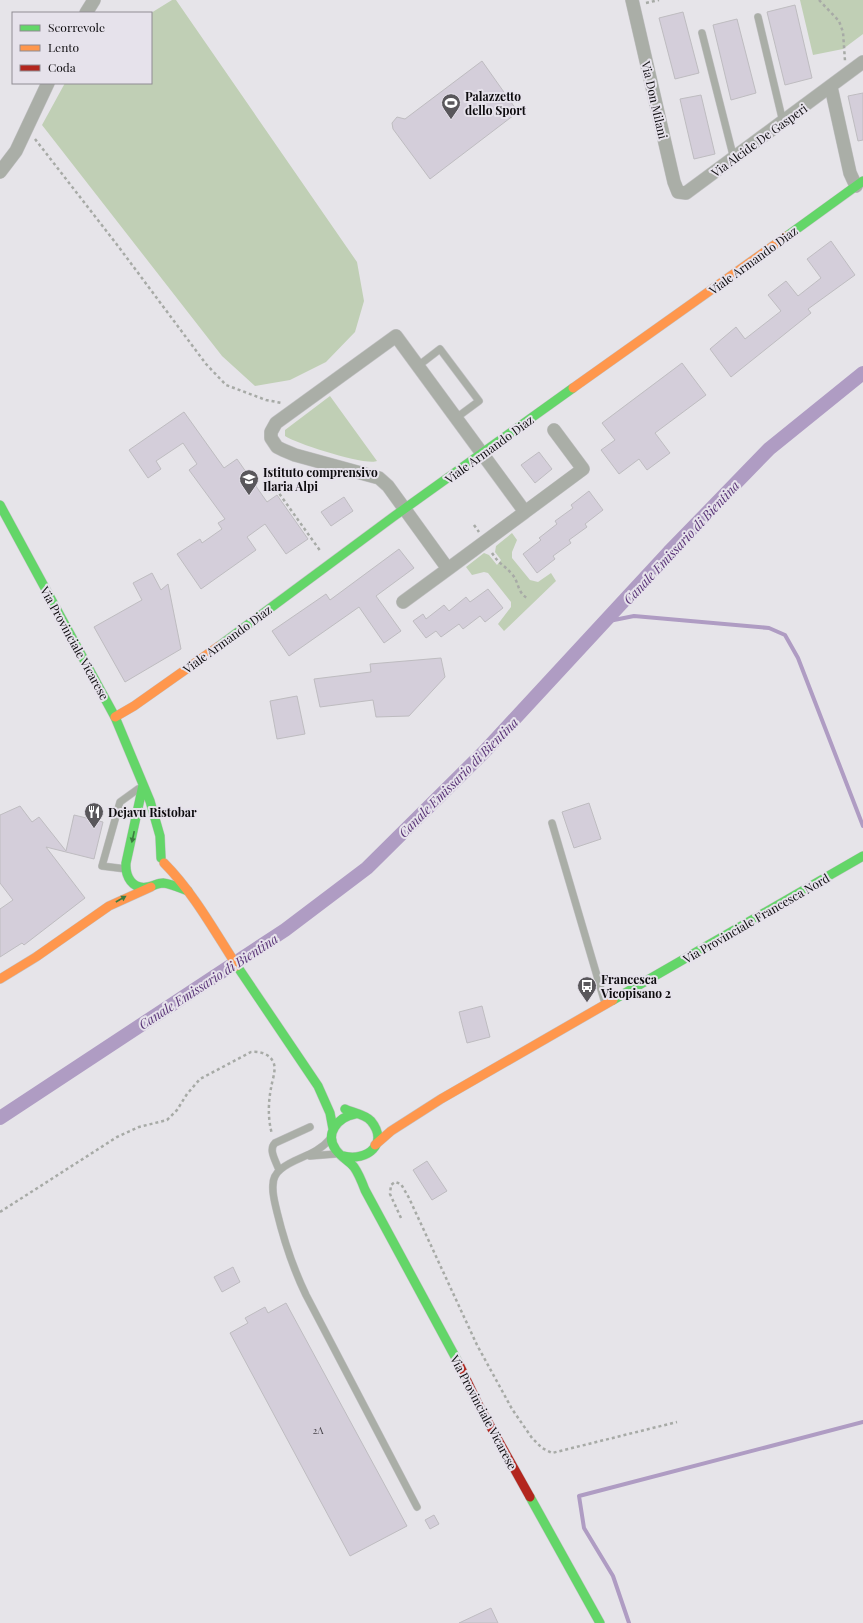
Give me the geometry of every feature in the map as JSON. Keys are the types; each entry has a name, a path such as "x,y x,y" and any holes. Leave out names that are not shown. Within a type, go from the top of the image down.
{"main road":[{"name":"Viale Armando Diaz","path":"115,717 134,706 179,675 405,509 860,184"},
{"name":"Via Provinciale Vicarese","path":"0,505 115,717 150,801 158,826 164,875 153,886"},
{"path":"143,785 127,865 129,878 132,882 140,887 153,886"},
{"path":"119,882 130,856 141,850"},
{"name":"Via Provinciale Vicarese","path":"152,850 163,860 188,891 318,1086 330,1113 333,1144 359,1174 447,1340 478,1404 600,1623"},
{"name":"Via Provinciale Francesca Nord","path":"441,1099 605,1006 863,856"},
{"path":"0,979 45,951 93,915 130,894 161,884 172,885 188,891"},
{"path":"93,915 110,896"},
{"name":"Via Provinciale Vicarese","path":"318,1086 336,1103 369,1119"},
{"name":"Via Provinciale Vicarese","path":"371,1198 367,1184 366,1168 369,1154 375,1145 391,1131 441,1099"},
{"path":"399,1114 441,1099"},
{"path":"333,1132 338,1120 343,1117 356,1114"},
{"path":"375,1145 376,1131 369,1119 379,1118"},
{"path":"342,1155 355,1159 369,1154"}],"street":[{"path":"87,12 94,0"},
{"name":"Via Don Milani","path":"632,0 674,182 678,192 686,193"},
{"name":"Via Alcide De Gasperi","path":"686,193 863,62"},
{"path":"0,172 16,151 48,84"},
{"path":"831,87 850,173 860,184"},
{"path":"448,569 388,486 379,478 295,455 277,447 271,438 273,428 276,423 396,336 525,512"},
{"path":"403,602 583,469 554,430"}],"lane":[{"path":"758,17 783,122"},
{"path":"702,33 734,158"},
{"path":"418,366 440,349 479,401 456,418"},
{"path":"127,865 102,866 120,802 143,785"},
{"path":"552,823 605,1006"},
{"path":"279,1170 272,1148 275,1143 310,1127"},
{"path":"333,1132 328,1142 279,1170 274,1180 273,1192 280,1224 297,1276 417,1508"},
{"path":"302,1158 321,1154 342,1155"}],"path":[{"path":"819,0 839,21 843,32 846,75"},
{"path":"27,128 206,364 226,385 266,400 298,407"},
{"path":"276,489 322,552"},
{"path":"474,526 499,563 512,574 516,580 518,590 527,598"},
{"path":"0,1212 116,1137 139,1127 167,1120 177,1110 187,1094 200,1079 251,1052 265,1054 273,1062 274,1066 270,1091 269,1125 275,1143"},
{"path":"402,1223 390,1194 390,1185 395,1182 401,1184 409,1198 480,1352 512,1409 532,1438 542,1448 552,1453 677,1422"}],"green space":[{"path":"172,0 176,0 357,262 364,301 355,332 326,362 290,380 255,386 222,356 42,125 64,84 152,84 152,12"},
{"path":"800,0 863,0 863,34 843,49 813,55"},
{"path":"330,396 377,461 370,462 331,453 292,440 285,436 285,430"},
{"path":"512,533 517,540 512,552 512,558 530,580 538,582 551,573 556,581 504,631 498,624 511,607 511,602 488,573 484,572 472,575 466,567 484,553 489,555 497,565 501,560 495,552 496,546"}],"building":[{"path":"795,5 812,78 785,85 767,12"},
{"path":"683,12 699,73 675,79 659,18"},
{"path":"737,19 756,93 731,100 713,25"},
{"name":"Palazzetto dello Sport","path":"482,61 518,112 430,179 393,129 392,123 397,117 405,119"},
{"path":"863,93 863,140 858,141 848,96"},
{"path":"701,95 715,154 694,159 680,99"},
{"path":"831,241 855,275 808,309 811,313 731,377 710,349 736,327 745,339 781,311 768,295 786,281 798,296 821,278 807,259"},
{"path":"682,363 706,395 655,433 670,453 647,470 639,459 619,474 601,450 615,440 602,423"},
{"name":"Istituto comprensivo Ilaria Alpi","path":"184,412 224,468 237,459 267,502 277,495 308,539 286,554 265,524 247,537 256,550 201,589 177,554 200,539 202,543 222,529 218,523 225,519 189,470 197,464 183,443 156,461 161,469 148,478 129,450"},
{"path":"539,452 552,469 535,483 521,465"},
{"path":"589,491 603,510 585,524 587,527 569,540 571,543 553,556 555,559 537,573 523,554 541,540 539,538 557,524 555,521 573,508 571,505"},
{"path":"344,497 353,511 331,526 321,512"},
{"path":"399,549 414,568 376,596 401,631 384,643 359,607 289,656 272,631 326,594 330,600"},
{"path":"152,573 161,590 168,584 181,649 125,682 94,627 142,600 133,583"},
{"path":"488,589 503,608 485,622 480,616 463,629 459,624 441,637 436,631 426,638 413,621 423,614 426,619 444,605 449,611 466,597 470,602"},
{"path":"441,658 445,677 409,716 376,717 373,700 320,707 314,679 371,672 370,664"},
{"path":"297,696 305,734 277,739 270,701"},
{"path":"589,803 601,839 574,848 562,812"},
{"path":"20,806 32,822 39,817 66,851 74,815 103,822 94,859 46,847 85,898 24,945 22,943 0,957 0,909 13,900 0,883 0,815"},
{"path":"482,1006 490,1037 467,1043 459,1012"},
{"path":"427,1161 447,1191 432,1200 413,1170"},
{"path":"233,1267 240,1282 222,1292 214,1277"},
{"path":"286,1303 407,1526 350,1556 230,1333 248,1323 245,1318 265,1307 268,1313"},
{"path":"434,1515 439,1524 430,1529 425,1520"},
{"path":"491,1608 498,1623 459,1623"}],"waterway":[{"name":"Canale Emissario di Bientina","path":"0,1118 285,930 367,868 484,752 669,552 769,449 863,373"},
{"path":"604,622 634,616 769,628 785,635 798,658 863,826"},
{"path":"629,1623 613,1576 584,1528 579,1496 863,1422"}],"traffic: fast":[{"path":"787,236 863,181"},
{"path":"219,646 393,517 573,388"},
{"path":"0,505 115,717 150,801 160,836 161,858"},
{"path":"143,785 126,863 128,877 134,884 142,887 163,883 188,891"},
{"path":"613,1000 863,856"},
{"path":"237,966 318,1086 330,1113 333,1129"},
{"path":"343,1156 352,1157 368,1153 377,1143 378,1137 376,1129 371,1121 362,1115 345,1109"},
{"path":"355,1114 338,1122 332,1132 333,1144 336,1150 354,1167 357,1172 365,1190 458,1362"},
{"path":"530,1497 600,1623"}],"traffic: slow":[{"path":"573,388 787,236"},
{"path":"115,717 134,706 219,646"},
{"path":"164,863 175,874 194,899 237,966"},
{"path":"0,979 36,957 109,906 151,887"},
{"path":"375,1145 391,1131 441,1099 613,1000"}],"traffic: jam":[{"path":"458,1362 478,1404 530,1497"}],"place":[{"name":"Palazzetto dello Sport","path":"451,120"},
{"name":"Istituto comprensivo Ilaria Alpi","path":"249,496"},
{"name":"Dejavu Ristobar","path":"94,829"},
{"name":"Francesca Vicopisano 2","path":"587,1003"}]}
